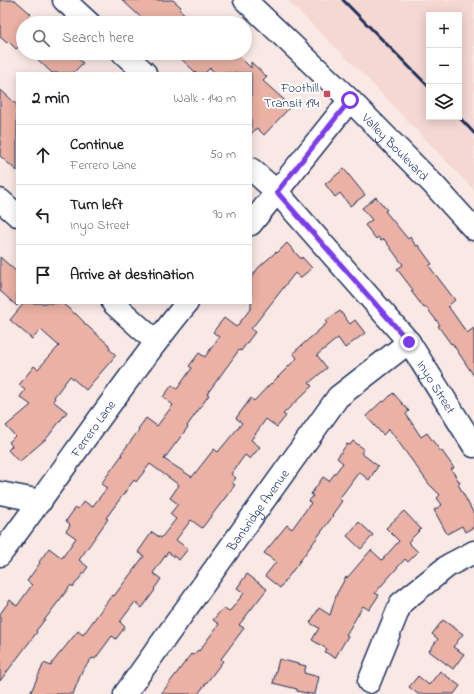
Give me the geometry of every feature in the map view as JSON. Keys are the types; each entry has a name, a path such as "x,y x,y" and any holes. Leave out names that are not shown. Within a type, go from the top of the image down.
{"street":[{"path":"64,0 82,16"},
{"name":"Valley Boulevard","path":"245,0 350,100 474,229"},
{"path":"131,60 144,72"},
{"path":"252,223 350,100"},
{"name":"Inyo Street","path":"252,170 277,192 409,342 474,446"},
{"path":"0,200 16,214"},
{"path":"114,304 156,342"},
{"name":"Ferrero Lane","path":"0,556 156,342 186,304"},
{"name":"Banbridge Avenue","path":"125,694 338,397 409,342"},
{"path":"0,493 41,501"},
{"path":"369,682 401,603 449,564 474,552"}],"shaded area":[{"path":"287,0 474,0 474,190 360,71"}],"building":[{"path":"0,0 15,0 31,14 29,16 16,16 16,49 8,41 7,43 0,37"},
{"path":"122,0 173,0 181,7 179,9 187,16 139,16"},
{"path":"38,60 80,60 83,63 74,72 51,72"},
{"path":"182,60 243,60 251,68 251,62 267,77 263,81 291,106 264,135 257,128 252,133 252,72 214,72 210,68 206,72 195,72"},
{"path":"0,89 16,104 16,170 0,156"},
{"path":"344,169 365,195 350,206 340,193 335,197 325,184"},
{"path":"376,197 387,210 385,211 408,239 410,237 416,246 418,245 432,264 429,266 455,300 448,306 467,333 474,328 474,376 452,343 451,344 438,326 440,325 411,291 413,290 397,269 403,265 384,239 381,241 378,237 376,239 365,225 372,220 362,208"},
{"path":"287,243 301,259 302,257 312,268 300,278 295,273 251,329 255,332 241,351 239,350 207,394 209,395 187,426 188,427 164,459 192,477 214,449 218,452 242,423 236,418 251,398 254,401 297,358 293,353 327,323 325,321 340,311 350,324 355,320 365,333 345,348 338,338 317,355 327,368 309,383 312,386 283,414 286,416 277,427 266,419 251,440 260,447 250,459 245,455 231,474 236,478 232,483 235,485 202,528 191,520 176,540 188,549 179,560 168,552 153,573 161,579 154,589 155,590 142,608 135,602 120,622 125,627 116,639 112,636 95,659 92,658 82,671 73,694 30,694 44,663 51,666 78,631 83,635 112,595 114,596 144,556 138,552 152,532 161,538 176,519 170,514 178,504 170,498 179,485 150,464 136,482 134,480 106,518 108,519 79,560 88,567 73,587 71,585 0,681 0,614 10,600 17,606 32,585 27,581 49,548 62,558 76,538 66,531 70,524 66,521 76,507 78,509 84,501 92,507 107,488 101,484 146,418 157,426 173,405 163,397 172,385 177,389 192,368 189,366 199,353 205,357 219,337 213,332 224,318 236,327 241,321 251,308 252,304 252,277 259,267 276,252 277,253"},
{"path":"0,257 16,271 17,306 0,291"},
{"path":"23,304 63,304 109,345 109,349 116,355 86,390 70,376 54,397 55,398 53,401 67,412 47,438 19,462 8,450 12,446 9,442 15,436 6,426 31,405 20,397 25,390 19,385 34,366 38,369 59,346 41,330 32,339 10,320"},
{"path":"393,393 409,411 406,414 421,437 427,433 454,468 451,469 460,483 458,484 474,514 474,527 465,532 462,526 447,534 434,510 442,505 437,498 440,495 429,484 389,429 383,435 366,416"},
{"path":"353,441 364,449 361,453 378,466 369,480 359,472 339,499 342,501 332,515 333,516 280,588 265,576 276,562 264,553 287,525 292,529 311,503 309,501 313,496 311,494 323,477 329,481 343,463 337,458 347,444 350,445"},
{"path":"404,511 421,529 408,542 418,552 408,562 405,559 375,593 379,595 369,610 363,606 346,635 348,636 335,658 325,652 327,649 312,640 319,628 310,623 319,608 330,615 337,593 346,577 347,578 371,550 382,560 399,541 386,528"},
{"path":"359,522 373,535 361,549 347,536"},
{"path":"247,574 267,589 239,625 244,628 221,659 223,661 198,694 161,694 191,654 193,655 198,650 199,651 219,624 213,620 223,608 229,612 244,593 237,588"},
{"path":"443,620 463,634 453,647 464,654 453,669 429,651 438,639 432,634"},
{"path":"279,659 306,666 304,673 319,677 315,694 297,691 297,689 273,683"},
{"path":"440,671 460,686 454,694 418,694 409,687 418,676 429,685"}],"railway":[{"path":"343,0 426,84"},
{"path":"462,120 474,133"}],"place":[{"name":"Foothill Transit 194","path":"327,94"}],"route":[{"path":"350,100 277,192 409,342"}]}
